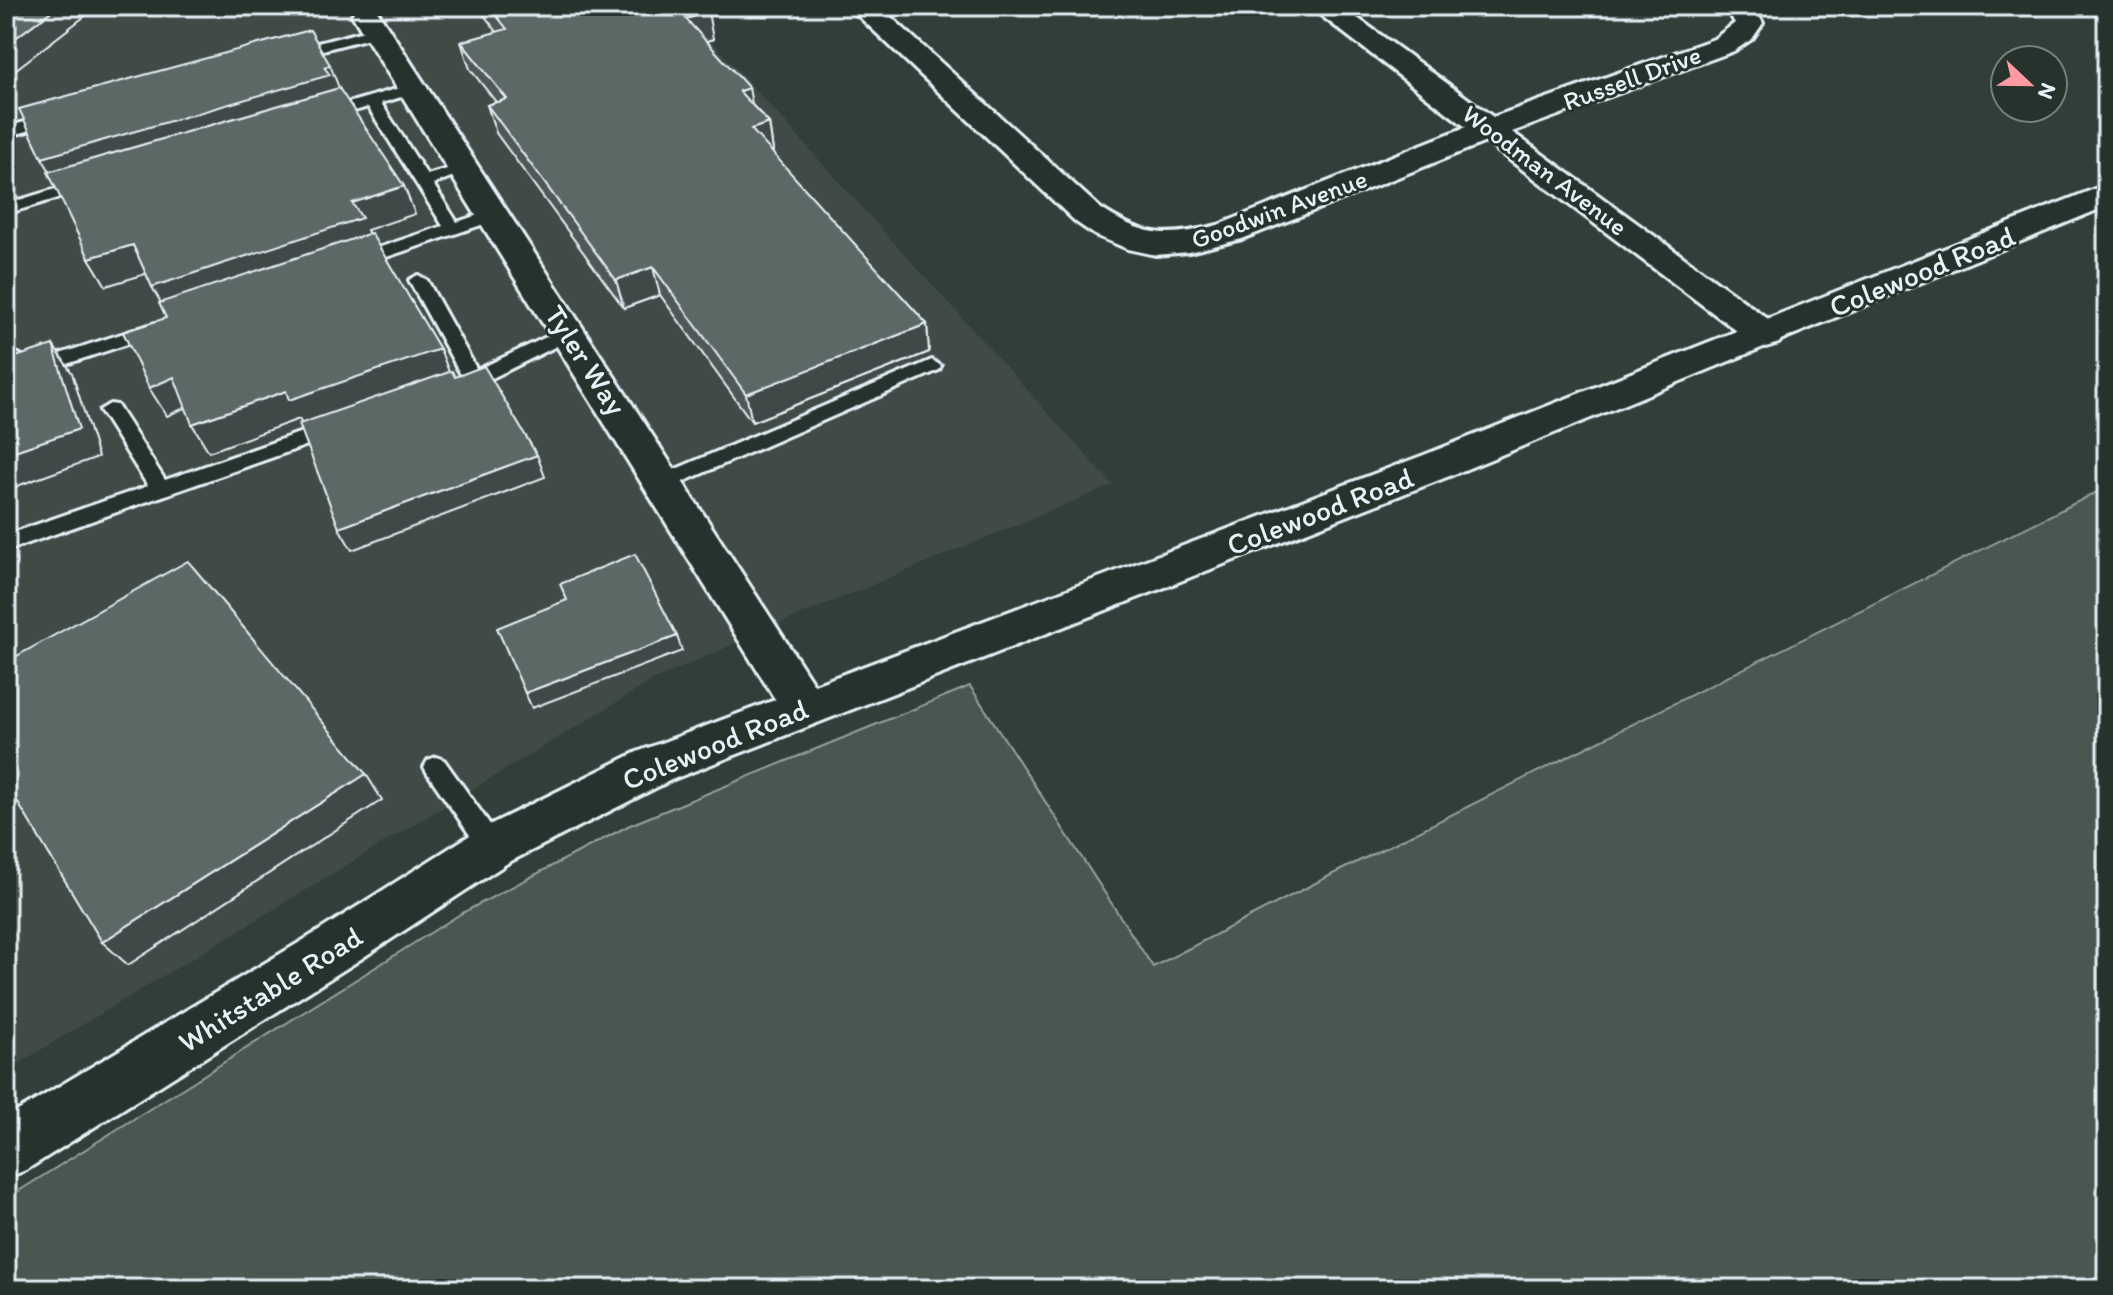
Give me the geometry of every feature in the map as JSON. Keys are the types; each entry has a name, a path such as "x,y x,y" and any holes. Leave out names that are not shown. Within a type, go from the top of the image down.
{"street":[{"name":"Goodwin Avenue","path":"862,6 1088,215 1117,236 1141,243 1186,244 1230,232 1490,129"},
{"name":"Woodman Avenue","path":"1323,6 1766,335"},
{"name":"Russell Drive","path":"1490,129 1724,45 1742,33 1749,23 1739,6"},
{"name":"Tyler Way","path":"368,18 804,707"},
{"name":"Colewood Road","path":"512,836 654,766 804,707 1021,628 1766,335 2107,194"},
{"name":"Whitstable Road","path":"6,1150 322,957 512,836"}],"lane":[{"path":"284,57 368,18"},
{"path":"312,118 413,89"},
{"path":"372,100 453,229"},
{"path":"6,132 68,116"},
{"path":"423,182 464,169"},
{"path":"6,209 101,180"},
{"path":"338,267 493,215"},
{"path":"418,280 465,382 569,333"},
{"path":"6,354 33,369 167,325"},
{"path":"664,482 932,366"},
{"path":"110,410 160,489"},
{"path":"6,543 354,421"},
{"path":"436,767 512,836"}],"shaded area":[{"path":"6,6 680,6 1113,485 776,625 652,681 6,1071"},
{"path":"2107,487 2107,1289 6,1289 6,1199 462,913 630,825 970,686 1153,967"}],"building":[{"path":"6,6 58,6 6,45"},
{"path":"489,6 702,6 708,12 686,19 749,88 739,91 769,123 751,129 927,324 746,394 653,267 616,280 487,105 507,99 461,42 507,29"},
{"path":"310,30 330,65 324,67 330,75 42,158 19,109"},
{"path":"339,88 404,186 352,203 362,218 152,287 133,245 89,258 48,172"},
{"path":"371,233 440,349 289,400 286,391 192,424 174,377 149,388 123,332 166,318 159,303"},
{"path":"53,345 79,429 6,454 6,360"},
{"path":"484,366 537,455 339,528 299,424 452,371 455,377"},
{"path":"635,554 677,636 525,693 497,628 567,600 560,584"},
{"path":"188,561 366,774 102,942 6,783 6,662"}]}
